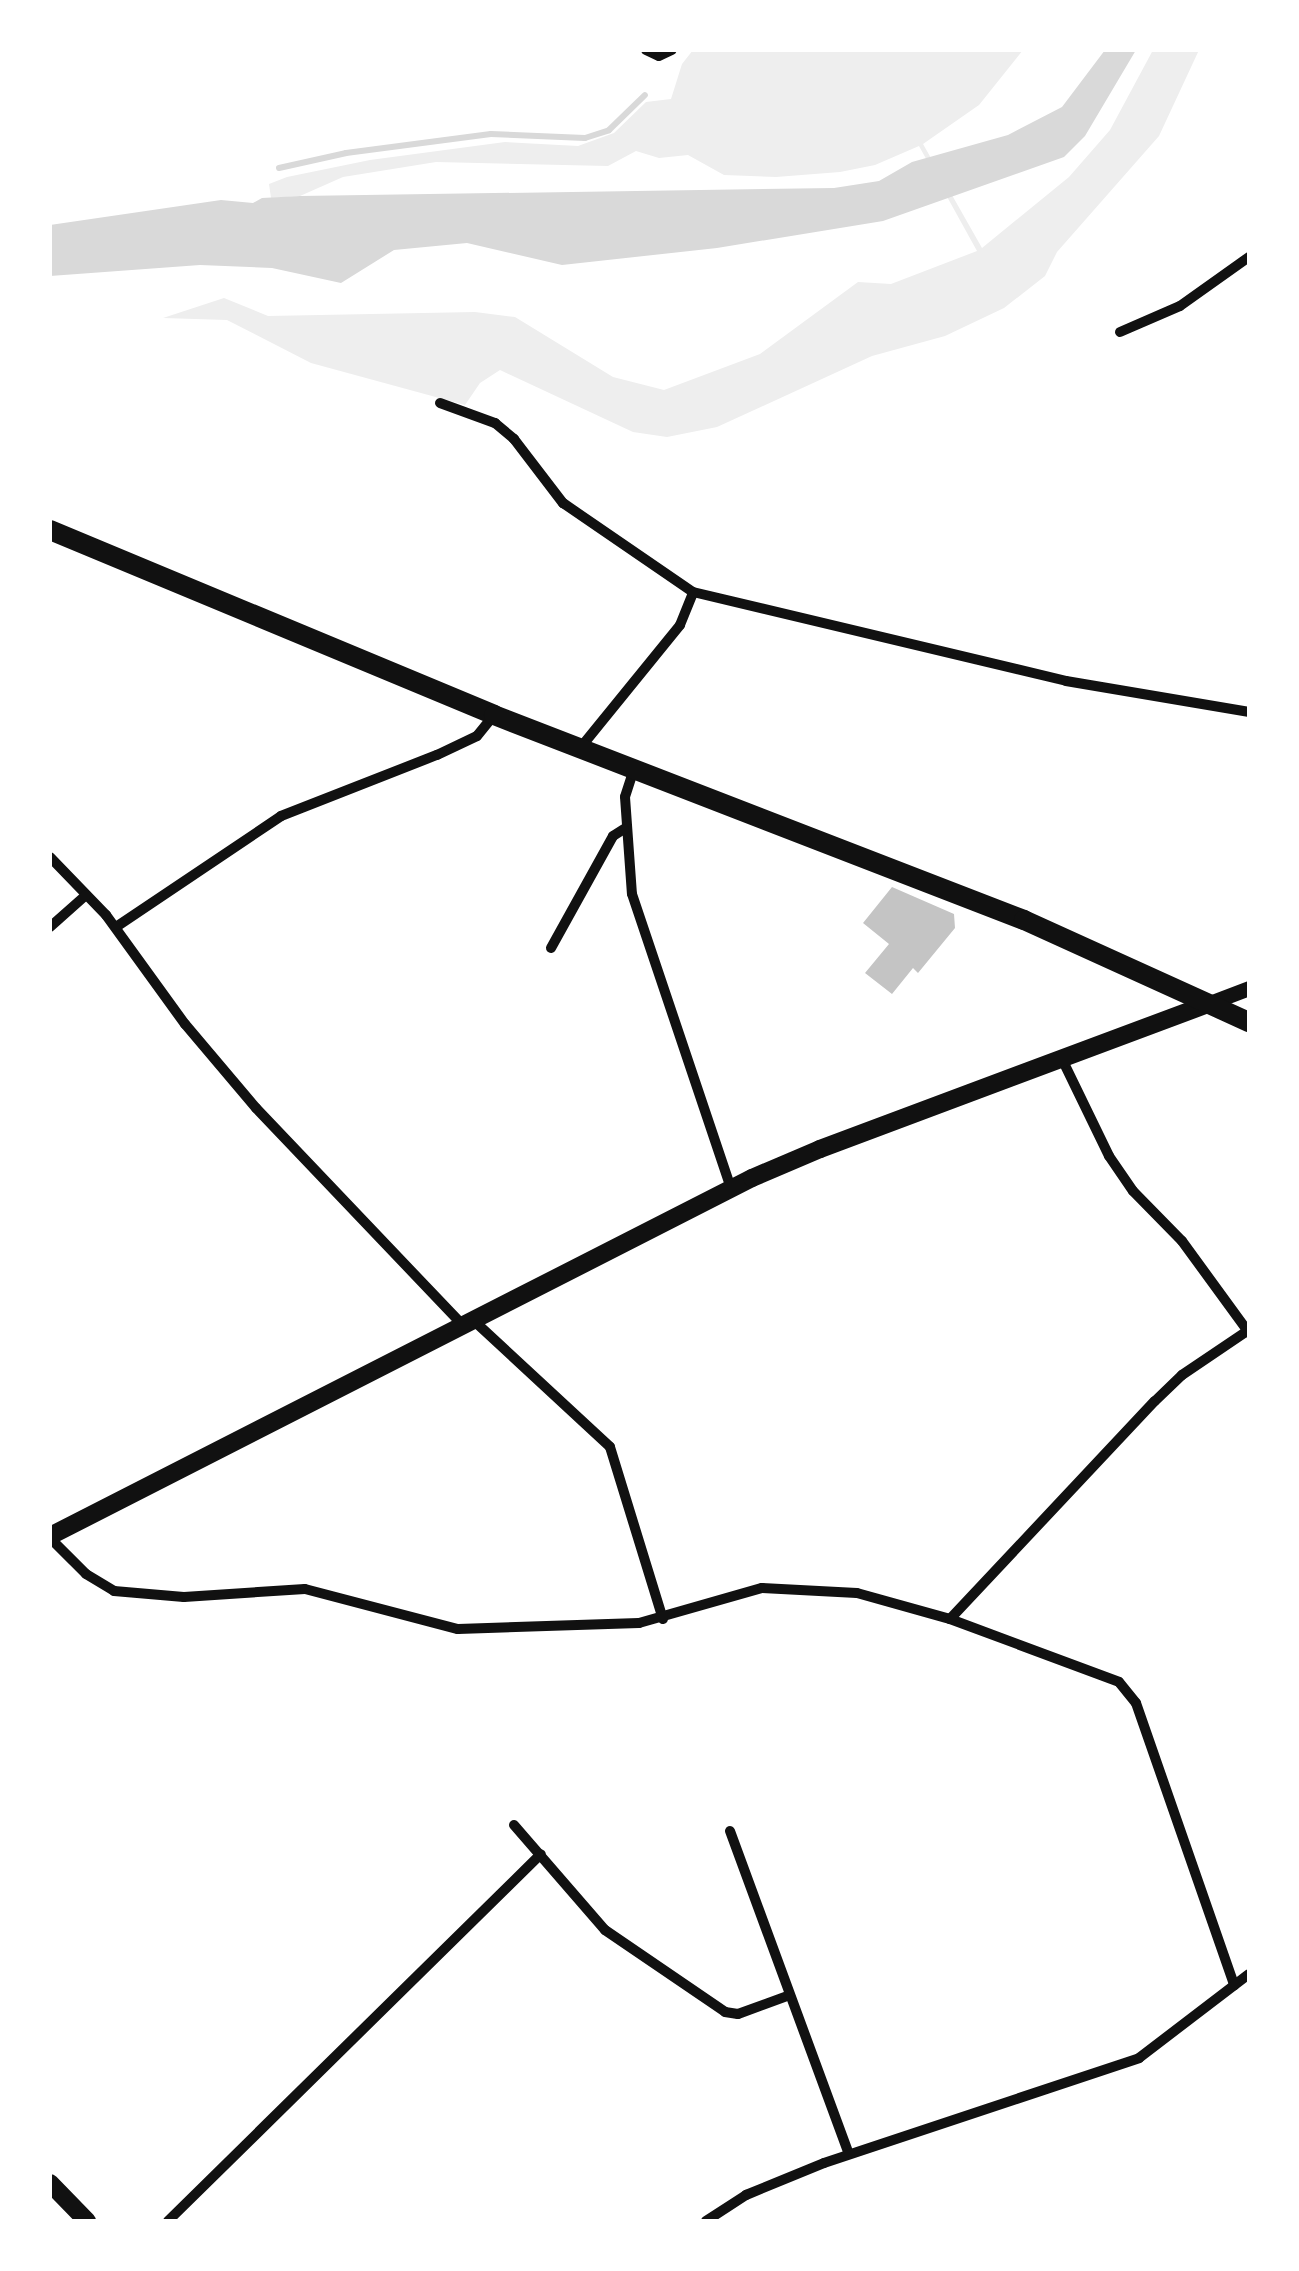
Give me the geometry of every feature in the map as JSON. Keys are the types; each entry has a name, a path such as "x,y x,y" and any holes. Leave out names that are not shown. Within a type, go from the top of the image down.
{"highway":[{"path":"50,530 494,715 920,877 1249,1022"}],"main road":[{"path":"50,1537 732,1188 820,1148 1207,1004"},
{"path":"50,2182 86,2221"}],"street":[{"path":"646,50 659,56 672,50"},
{"path":"1120,332 1180,306 1249,257"},
{"path":"440,403 495,423 514,439 562,502 694,592 1066,681 1249,712"},
{"path":"580,748 680,626 694,592"},
{"path":"116,927 281,816 438,756 477,736 494,715"},
{"path":"634,770 625,797 629,883 732,1188"},
{"path":"551,948 613,836 624,829"},
{"path":"50,857 116,927 185,1024 256,1108 467,1322 610,1447 663,1619"},
{"path":"50,926 86,895"},
{"path":"1207,1004 1249,988"},
{"path":"950,1619 1155,1400 1182,1374 1248,1332 1182,1241 1132,1191 1109,1156 1061,1057"},
{"path":"50,1537 100,1585 130,1594 184,1598 305,1589 458,1629 663,1619 750,1591 784,1587 857,1593 950,1619 1126,1686 1234,1985"},
{"path":"514,1825 604,1930 724,2012 738,2014 790,1995"},
{"path":"730,1831 849,2154"},
{"path":"168,2221 540,1854"},
{"path":"706,2221 746,2196 849,2154 1139,2058 1249,1974"}],"shaded area":[{"path":"693,50 1023,50 979,105 923,144 982,248 1069,177 1110,130 1153,50 1199,50 1159,136 1057,252 1045,276 1004,308 945,336 872,356 717,427 667,437 633,432 500,370 480,383 465,405 311,363 227,320 163,318 224,298 268,316 475,312 515,317 613,377 664,390 760,354 858,282 891,284 977,251 919,146 875,165 776,177 724,175 688,155 659,158 636,151 608,166 436,162 343,177 300,196 271,198 269,184 287,177 370,160 505,142 578,146 614,133 646,102 671,99 682,64"},
{"path":"1105,50 1136,50 1085,136 1064,157 883,221 717,248 562,265 467,243 394,250 341,283 272,268 200,265 50,276 50,225 221,200 253,203 262,198 300,196 834,188 879,181 912,162 1008,135 1062,107"}],"building":[{"path":"892,887 954,914 955,928 918,973 913,968 892,994 865,973 889,944 863,923"}],"waterway":[{"path":"279,168 346,153 491,134 585,138 609,130 645,95"}]}
